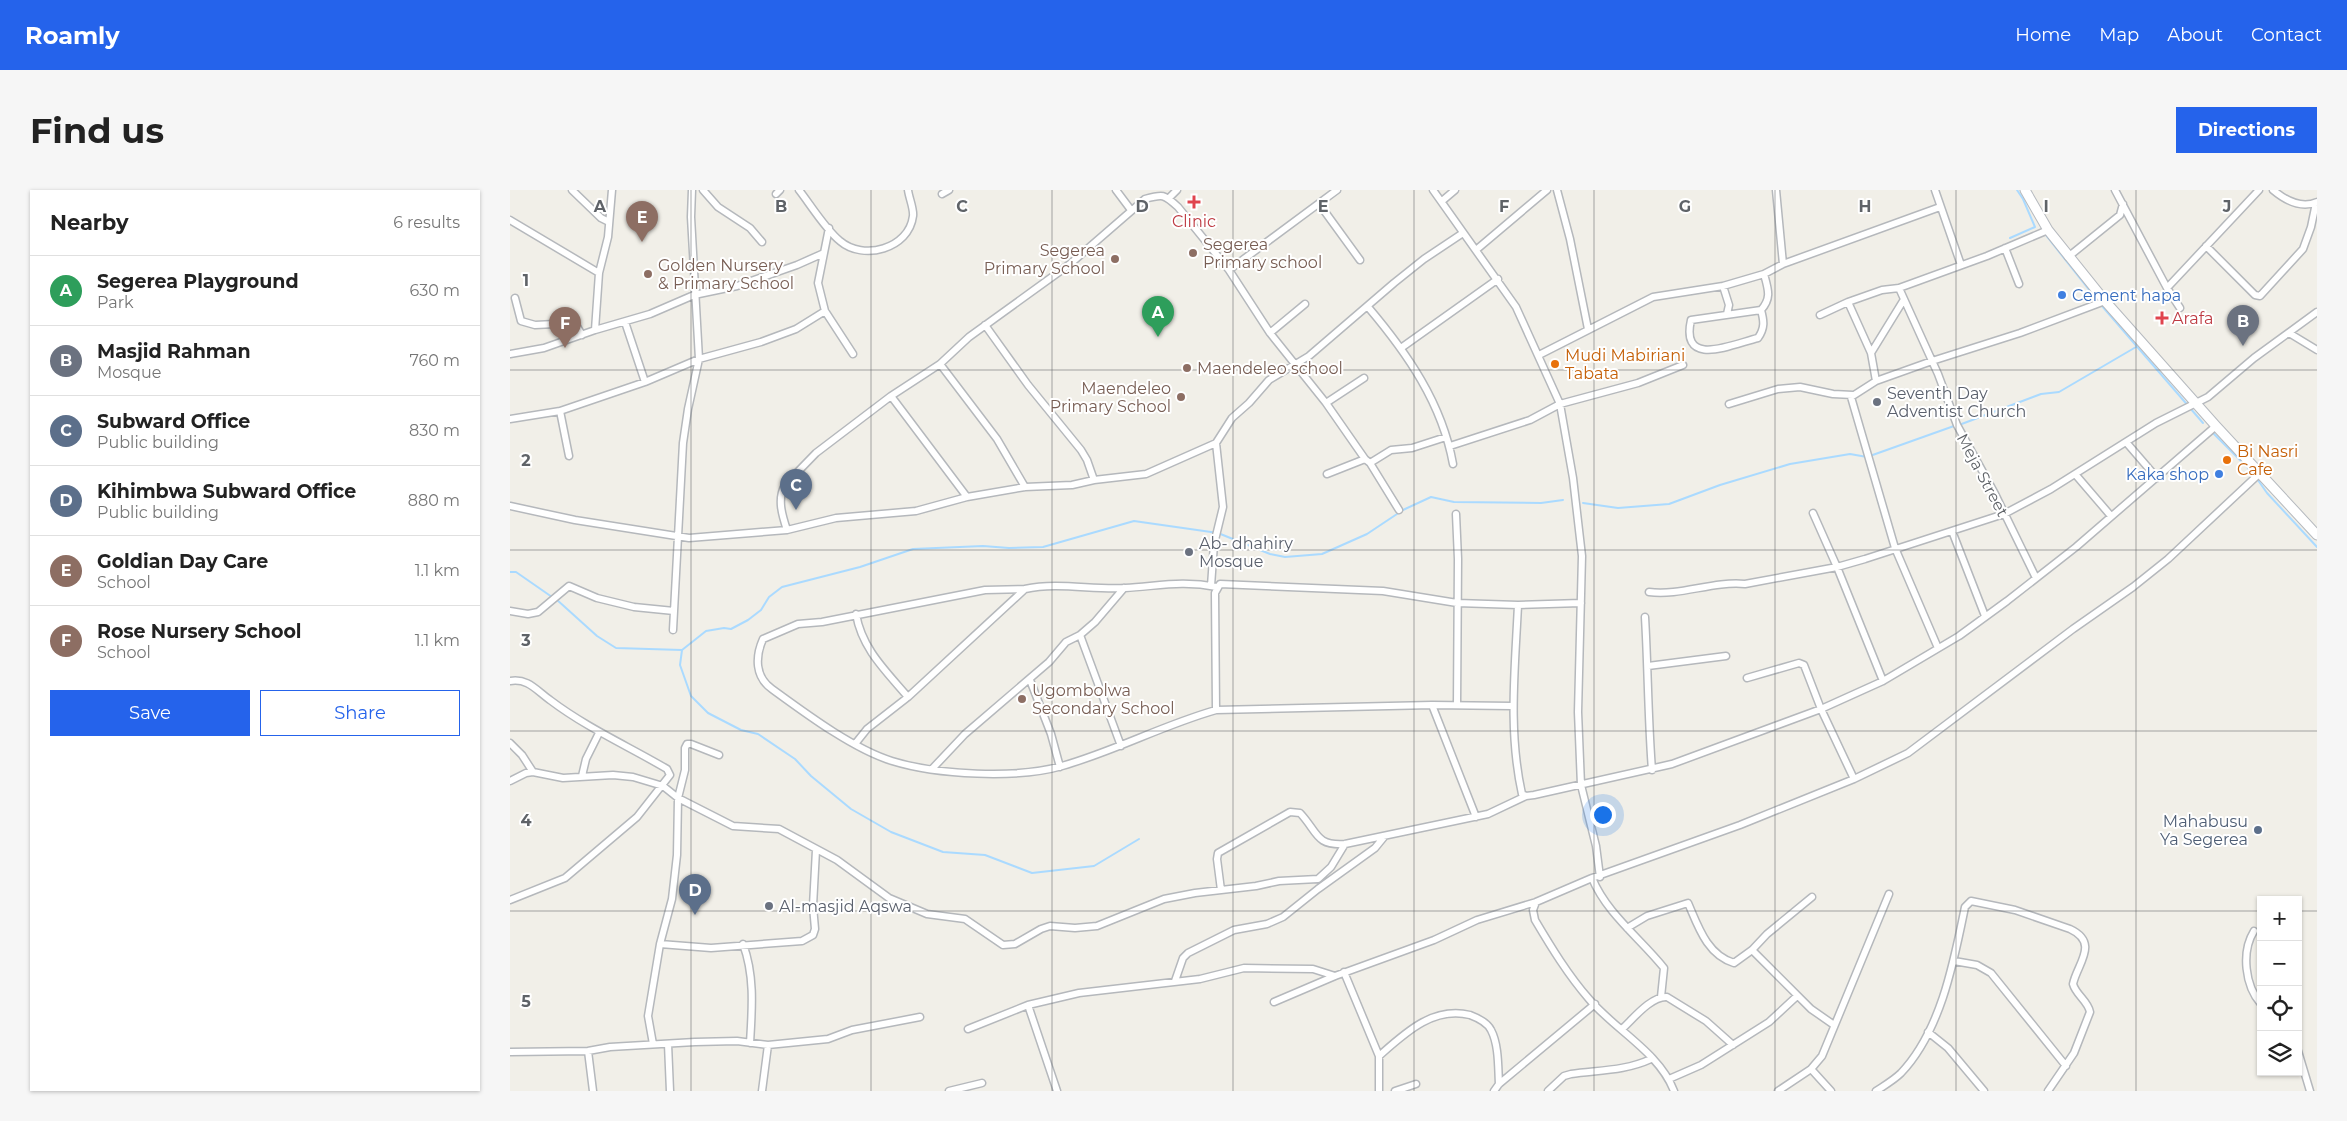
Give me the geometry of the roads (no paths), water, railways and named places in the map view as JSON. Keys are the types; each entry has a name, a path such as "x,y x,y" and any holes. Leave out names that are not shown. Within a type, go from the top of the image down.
{"main road":[{"path":"2025,190 2048,230 2105,301 2196,404 2317,535"}],"street":[{"path":"572,190 601,218 608,222"},
{"path":"595,330 599,274 608,236 612,190"},
{"path":"673,630 683,443 688,409 699,360 694,295 695,262 691,218 692,190"},
{"path":"703,190 718,207 755,233 762,242"},
{"path":"799,190 839,241 863,251 875,251 887,247 906,234 914,216 908,190"},
{"path":"1116,190 1131,210"},
{"path":"1169,198 1177,190"},
{"path":"1229,270 1338,190"},
{"path":"1433,190 1516,306 1560,404 1580,530 1582,556 1578,712 1581,785 1596,846 1600,876"},
{"path":"1442,202 1455,190"},
{"path":"1476,250 1547,190"},
{"path":"1556,190 1570,239 1588,329"},
{"path":"1776,190 1782,264"},
{"path":"1935,190 1961,264"},
{"path":"2116,190 2167,288 2180,308"},
{"path":"2167,288 2259,190"},
{"path":"2206,246 2255,294 2260,296 2303,249 2311,228 2316,202 2300,204 2289,201 2273,190"},
{"path":"787,530 781,514 781,491 816,453 891,396 940,364 985,325 1070,264 1145,198 1160,195 1169,198 1229,270 1270,333 1326,403 1399,510"},
{"path":"2068,257 2120,215 2122,204"},
{"path":"1320,205 1360,260"},
{"path":"1539,355 1653,297 1723,286 1764,274 1782,264 1940,206"},
{"path":"510,220 536,234 554,248 599,274"},
{"path":"828,228 818,283 825,311 853,354"},
{"path":"1820,315 1848,302 1882,290 1899,288 2048,230"},
{"path":"510,506 575,520 689,538 787,530 836,518 916,511 967,497 1025,487 1072,485 1094,480 1146,474 1216,443 1232,418 1249,403 1269,380 1309,356 1424,259 1463,233"},
{"path":"2005,248 2019,284"},
{"path":"510,354 544,348 595,330 625,322 694,295 737,286 798,265 824,252"},
{"path":"1761,310 1764,321 1763,331 1758,338 1707,351 1695,347 1690,340 1691,320 1761,310 1768,303 1770,296 1764,274"},
{"path":"1401,348 1498,279"},
{"path":"1723,286 1729,305 1727,314"},
{"name":"Meja Street","path":"1899,288 1932,360 1957,425 2036,578"},
{"path":"515,298 521,320 534,325 575,323 582,335"},
{"path":"1872,353 1904,300"},
{"path":"1728,404 1778,389 1800,387 1833,394 1853,395 1876,382 1932,360 2020,333 2105,301"},
{"path":"1848,302 1872,353 1876,382"},
{"path":"1270,333 1305,304"},
{"path":"1368,307 1401,348 1431,397 1450,446 1453,464"},
{"path":"510,419 560,411 645,382 699,360 761,342 796,329 825,311"},
{"path":"1649,592 1665,594 1730,583 1745,584 1837,567 2004,514 2075,474 2156,423 2208,397 2254,358 2317,312"},
{"path":"625,322 645,382"},
{"path":"985,325 1028,385 1081,450 1094,480"},
{"path":"2290,333 2317,350"},
{"path":"940,364 997,439 1025,487"},
{"path":"1450,446 1530,420 1560,404 1638,383 1682,365"},
{"path":"1326,403 1364,378"},
{"path":"1853,395 1851,401 1895,548 1938,648"},
{"path":"891,396 967,497"},
{"path":"560,411 569,456"},
{"path":"1221,890 1218,854 1290,812 1300,814 1321,841 1329,844 1345,844 1384,837 1488,814 1526,796 1652,770 1821,709 1883,681 1959,636 2036,578 2157,478 2216,426"},
{"path":"1327,474 1367,461 1391,450 1412,448 1446,437"},
{"path":"2126,442 2157,478"},
{"path":"1216,443 1223,507 1214,544 1216,710"},
{"path":"1274,1002 1344,972 1434,940 1477,920 1536,902 1592,878 1740,825 1854,778 1914,750 2073,629 2125,594 2168,559 2260,473"},
{"path":"2075,474 2111,516"},
{"path":"1813,513 1883,681"},
{"path":"1456,514 1457,705"},
{"path":"1952,531 1985,616"},
{"path":"1512,706 1432,705 1216,710 1192,716 1121,746 1060,767 1012,774 978,774 932,769 892,761 855,744 766,685 759,672 758,664 760,647 766,636 798,624 822,622 856,614 884,611 919,602 985,590 1085,586 1124,588 1165,583 1188,583 1214,587 1224,583 1270,587 1383,591 1457,603 1518,605 1580,603"},
{"path":"510,612 538,612 569,586 597,598 634,607 674,611"},
{"path":"932,769 965,734 1049,662 1066,642 1080,635 1106,610 1124,588"},
{"path":"855,744 867,729 908,698 1025,589"},
{"path":"1518,605 1512,706 1516,759 1522,794 1526,796"},
{"path":"856,614 863,640 870,652 908,698"},
{"path":"1645,617 1648,666 1648,724 1652,770"},
{"path":"1080,635 1121,746"},
{"path":"1648,666 1726,656"},
{"path":"1747,678 1801,663 1806,669 1821,709 1854,778"},
{"path":"510,680 527,682 558,707 599,733 667,769 670,775 638,817 564,878 510,900"},
{"path":"1030,680 1051,734 1060,767"},
{"path":"1432,705 1476,816"},
{"path":"582,776 586,759 599,733"},
{"path":"510,743 522,755 533,772"},
{"path":"653,1044 648,1016 660,944 672,898 678,798 685,770 686,746 691,744 719,754"},
{"path":"510,781 526,773 533,772 563,778 624,776 663,786 678,798 733,826 779,828 816,850 838,860 888,898 927,914 965,920 1003,944 1015,944 1050,926 1091,928 1164,899 1279,881 1318,879 1331,867 1345,844"},
{"path":"1175,981 1183,958 1188,953 1234,930 1267,924 1283,917 1376,848 1384,837"},
{"path":"660,944 711,948 743,944 802,941 813,936 816,850"},
{"path":"1592,878 1598,893 1664,968 1661,997"},
{"path":"1778,1091 1811,1069 1822,1056 1889,894"},
{"path":"1627,928 1647,916 1688,903 1705,941 1722,957 1734,963 1752,950 1812,897"},
{"path":"1876,1091 1900,1073 1928,1032 1954,961 1965,906 1971,900 2015,910 2077,933 2082,938 2086,948 2073,986 2089,1006 2090,1012 2076,1050 2048,1091"},
{"path":"1536,902 1533,910 1537,922 1577,984 1651,1059 1669,1079 1674,1091"},
{"path":"2254,931 2246,949 2246,957 2250,981 2257,996"},
{"path":"743,944 751,976 750,1043"},
{"path":"1752,950 1817,1014 1834,1025"},
{"path":"1954,961 1977,965 1990,973 2066,1066"},
{"path":"968,1029 1028,1005 1079,993 1200,979 1244,968 1313,969 1323,970 1335,976"},
{"path":"1344,972 1379,1056 1378,1091"},
{"path":"1669,1079 1688,1072 1769,1022 1798,996"},
{"path":"1622,1029 1661,997 1667,997 1718,1030 1733,1045"},
{"path":"1494,1091 1595,1004"},
{"path":"1028,1005 1057,1091"},
{"path":"1379,1056 1407,1032 1427,1019 1446,1014 1474,1016 1487,1023 1492,1031 1500,1084"},
{"path":"510,1052 588,1051 653,1044 733,1041 768,1045 828,1039 852,1030 920,1017"},
{"path":"1928,1032 1948,1048 1984,1091"},
{"path":"668,1044 670,1091"},
{"path":"762,1091 768,1045"},
{"path":"588,1051 593,1091"},
{"path":"1548,1091 1564,1076 1628,1068 1651,1059"},
{"path":"2302,1064 2310,1091"},
{"path":"1811,1069 1831,1091"},
{"path":"949,1091 982,1083"},
{"path":"1395,1091 1416,1084"}],"waterway":[{"path":"2010,238 2035,227 2017,190"},
{"path":"2045,234 2094,296"},
{"path":"2102,306 2203,423"},
{"path":"1959,425 2041,394 2059,392 2136,347"},
{"path":"1583,503 1618,508 1669,504 1720,485 1790,464 1850,454 1867,457 1954,426"},
{"path":"2211,431 2253,473 2267,493 2317,547"},
{"path":"556,599 597,636 616,648 682,650 706,631 724,628 731,629 748,620 761,610 769,597 782,587 860,567 913,549 983,546 1009,548 1043,547 1134,521 1218,533 1270,554 1285,557 1322,554 1367,534 1403,510 1431,497 1454,502 1541,503 1563,500"},
{"path":"510,572 516,572 552,597"},
{"path":"682,650 680,665 691,696 708,713 741,730 758,734 795,759 811,776 851,809 891,832 943,852 985,855 1032,873 1094,866 1139,839"}],"place":[{"name":"Clinic","path":"1194,202"},
{"name":"Goldian Day Care","path":"642,242"},
{"name":"Segerea Primary school","path":"1193,253"},
{"name":"Segerea Primary School","path":"1115,259"},
{"name":"Golden Nursery & Primary School","path":"648,274"},
{"name":"Cement hapa","path":"2062,295"},
{"name":"Arafa","path":"2162,318"},
{"name":"Segerea Playground","path":"1158,337"},
{"name":"Masjid Rahman","path":"2243,346"},
{"name":"Rose Nursery School","path":"565,348"},
{"name":"Mudi Mabiriani Tabata","path":"1555,364"},
{"name":"Maendeleo school","path":"1187,368"},
{"name":"Maendeleo Primary School","path":"1181,397"},
{"name":"Seventh Day Adventist Church","path":"1877,402"},
{"name":"Bi Nasri Cafe","path":"2227,460"},
{"name":"Kaka shop","path":"2219,474"},
{"name":"Subward Office","path":"796,510"},
{"name":"Ab- dhahiry Mosque","path":"1189,552"},
{"name":"Ugombolwa Secondary School","path":"1022,699"},
{"name":"Mahabusu Ya Segerea","path":"2258,830"},
{"name":"Al-masjid Aqswa","path":"769,906"},
{"name":"Kihimbwa Subward Office","path":"695,915"}]}
